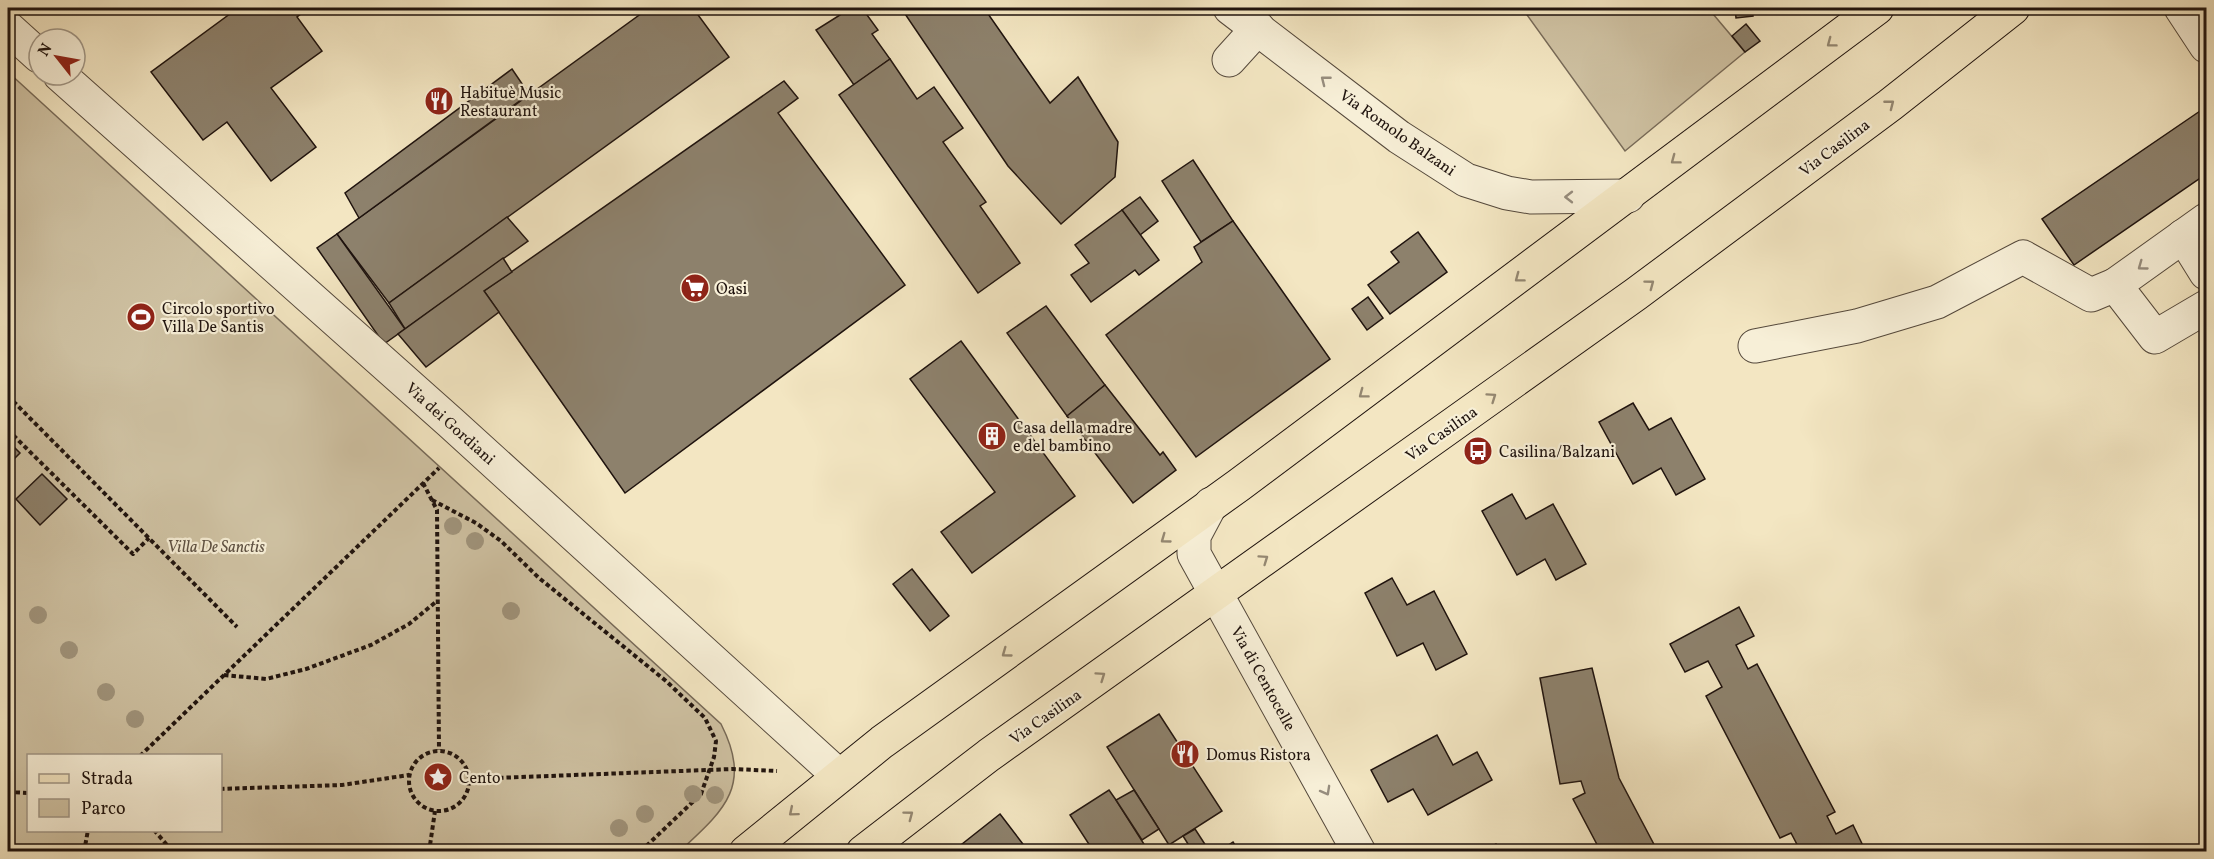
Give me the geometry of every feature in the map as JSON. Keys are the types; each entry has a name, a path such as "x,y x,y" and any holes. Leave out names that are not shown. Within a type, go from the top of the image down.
{"main road":[{"path":"746,852 838,775 1211,504 1628,196 1877,8"},
{"name":"Via Casilina","path":"863,852 989,755 1636,294 1871,118 2013,8"}],"street":[{"name":"Via Romolo Balzani","path":"1230,8 1399,137 1466,180 1507,193 1531,196 1628,196"},
{"path":"2181,8 2206,46"},
{"path":"8,28 27,45"},
{"path":"1229,60 1258,28"},
{"name":"Via dei Gordiani","path":"73,87 450,422 838,775"},
{"path":"1755,346 1857,326 1937,302 2023,257 2091,295 2115,285 2195,228 2206,273"},
{"path":"2115,285 2155,337 2206,307"},
{"name":"Via di Centocelle","path":"1211,504 1198,523 1192,546 1359,852"}],"path":[{"path":"8,396 237,627"},
{"path":"8,430 133,554 149,538"},
{"path":"142,754 439,468"},
{"path":"423,483 437,510 439,750"},
{"path":"432,500 476,523 501,541 539,578 666,681 705,718 716,741 711,769 701,794 640,852"},
{"path":"224,675 266,679 306,669 371,645 409,624 437,601"},
{"path":"439,750 456,756 463,762 469,779 468,790 455,806 435,810 425,807 411,794 409,775 420,757 439,750"},
{"path":"469,779 711,769 777,771"},
{"path":"222,789 342,785 409,775"},
{"path":"8,792 27,794"},
{"path":"429,852 435,810"},
{"path":"84,852 88,832"},
{"path":"155,832 173,852"}],"green space":[{"path":"1522,8 1708,8 1745,52 1625,151"},
{"name":"Villa De Sanctis","path":"8,72 721,724 730,746 734,765 729,796 709,823 680,851 8,851"}],"building":[{"path":"238,8 309,8 297,17 322,51 271,88 316,147 271,181 227,122 203,140 151,72"},
{"path":"649,8 693,8 729,57 389,303 337,234"},
{"path":"851,8 862,8 878,30 872,34 890,59 854,85 816,30"},
{"path":"901,8 984,8 1050,103 1078,77 1118,142 1115,177 1061,224 1008,166"},
{"path":"1735,8 1752,8 1753,16 1736,18"},
{"path":"1746,24 1760,41 1745,52 1732,36"},
{"path":"890,59 917,99 934,87 963,128 943,142 986,202 980,206 1020,263 978,293 839,95"},
{"path":"512,69 529,94 359,218 345,193"},
{"name":"Oasi","path":"784,81 798,98 778,113 905,285 625,493 484,291"},
{"path":"2203,109 2206,115 2206,174 2074,265 2042,219"},
{"path":"1193,160 1233,221 1201,242 1162,181"},
{"path":"1140,197 1158,221 1140,235 1122,210"},
{"path":"1122,210 1159,260 1139,275 1135,270 1091,302 1071,275 1089,263 1075,245"},
{"path":"507,217 528,241 405,329 389,303"},
{"path":"1233,221 1330,359 1196,457 1106,335 1202,262 1194,247"},
{"path":"1418,232 1447,272 1390,314 1368,285 1399,262 1391,252"},
{"path":"337,234 405,329 384,344 317,248"},
{"path":"503,258 512,272 484,291 499,312 426,367 398,334"},
{"path":"1368,297 1383,318 1367,330 1352,309"},
{"path":"1046,306 1105,385 1067,416 1007,333"},
{"name":"Casa della madre e del bambino","path":"961,341 1075,496 972,573 941,532 995,492 910,379"},
{"path":"1105,385 1160,455 1163,452 1176,470 1133,503 1067,416"},
{"path":"1633,403 1649,430 1671,418 1705,479 1676,495 1661,468 1633,484 1599,422"},
{"path":"8,441 20,453 8,465"},
{"path":"42,474 67,499 40,525 16,499"},
{"path":"1512,494 1526,519 1553,504 1586,564 1556,580 1545,559 1517,575 1482,511"},
{"path":"912,569 949,616 930,631 893,584"},
{"path":"1392,578 1407,605 1434,591 1467,654 1436,670 1423,643 1397,656 1365,593"},
{"path":"1739,607 1754,636 1736,645 1748,669 1757,664 1835,812 1827,816 1836,834 1853,825 1866,852 1801,852 1791,833 1780,838 1706,696 1722,687 1708,661 1685,672 1670,644"},
{"path":"1592,668 1619,778 1658,852 1601,852 1573,799 1585,793 1581,781 1560,784 1540,678"},
{"path":"1159,714 1222,811 1169,845 1107,747"},
{"path":"1437,735 1453,765 1477,752 1492,780 1428,815 1413,789 1388,802 1371,770"},
{"path":"1109,790 1149,852 1094,852 1070,815"},
{"path":"1134,790 1159,829 1142,840 1116,800"},
{"path":"1000,814 1029,852 952,852"},
{"path":"1195,829 1210,852 1193,852 1183,836"},
{"path":"1233,842 1239,852 1218,852"},
{"path":"1496,844 1500,852 1481,852"}],"place":[{"name":"Habituè Music Restaurant","path":"439,101"},
{"name":"Oasi","path":"695,288"},
{"name":"Circolo sportivo Villa De Santis","path":"141,317"},
{"name":"Casa della madre e del bambino","path":"992,436"},
{"name":"Casilina/Balzani","path":"1478,451"},
{"name":"Domus Ristora","path":"1185,754"},
{"name":"Cento","path":"438,777"}]}
